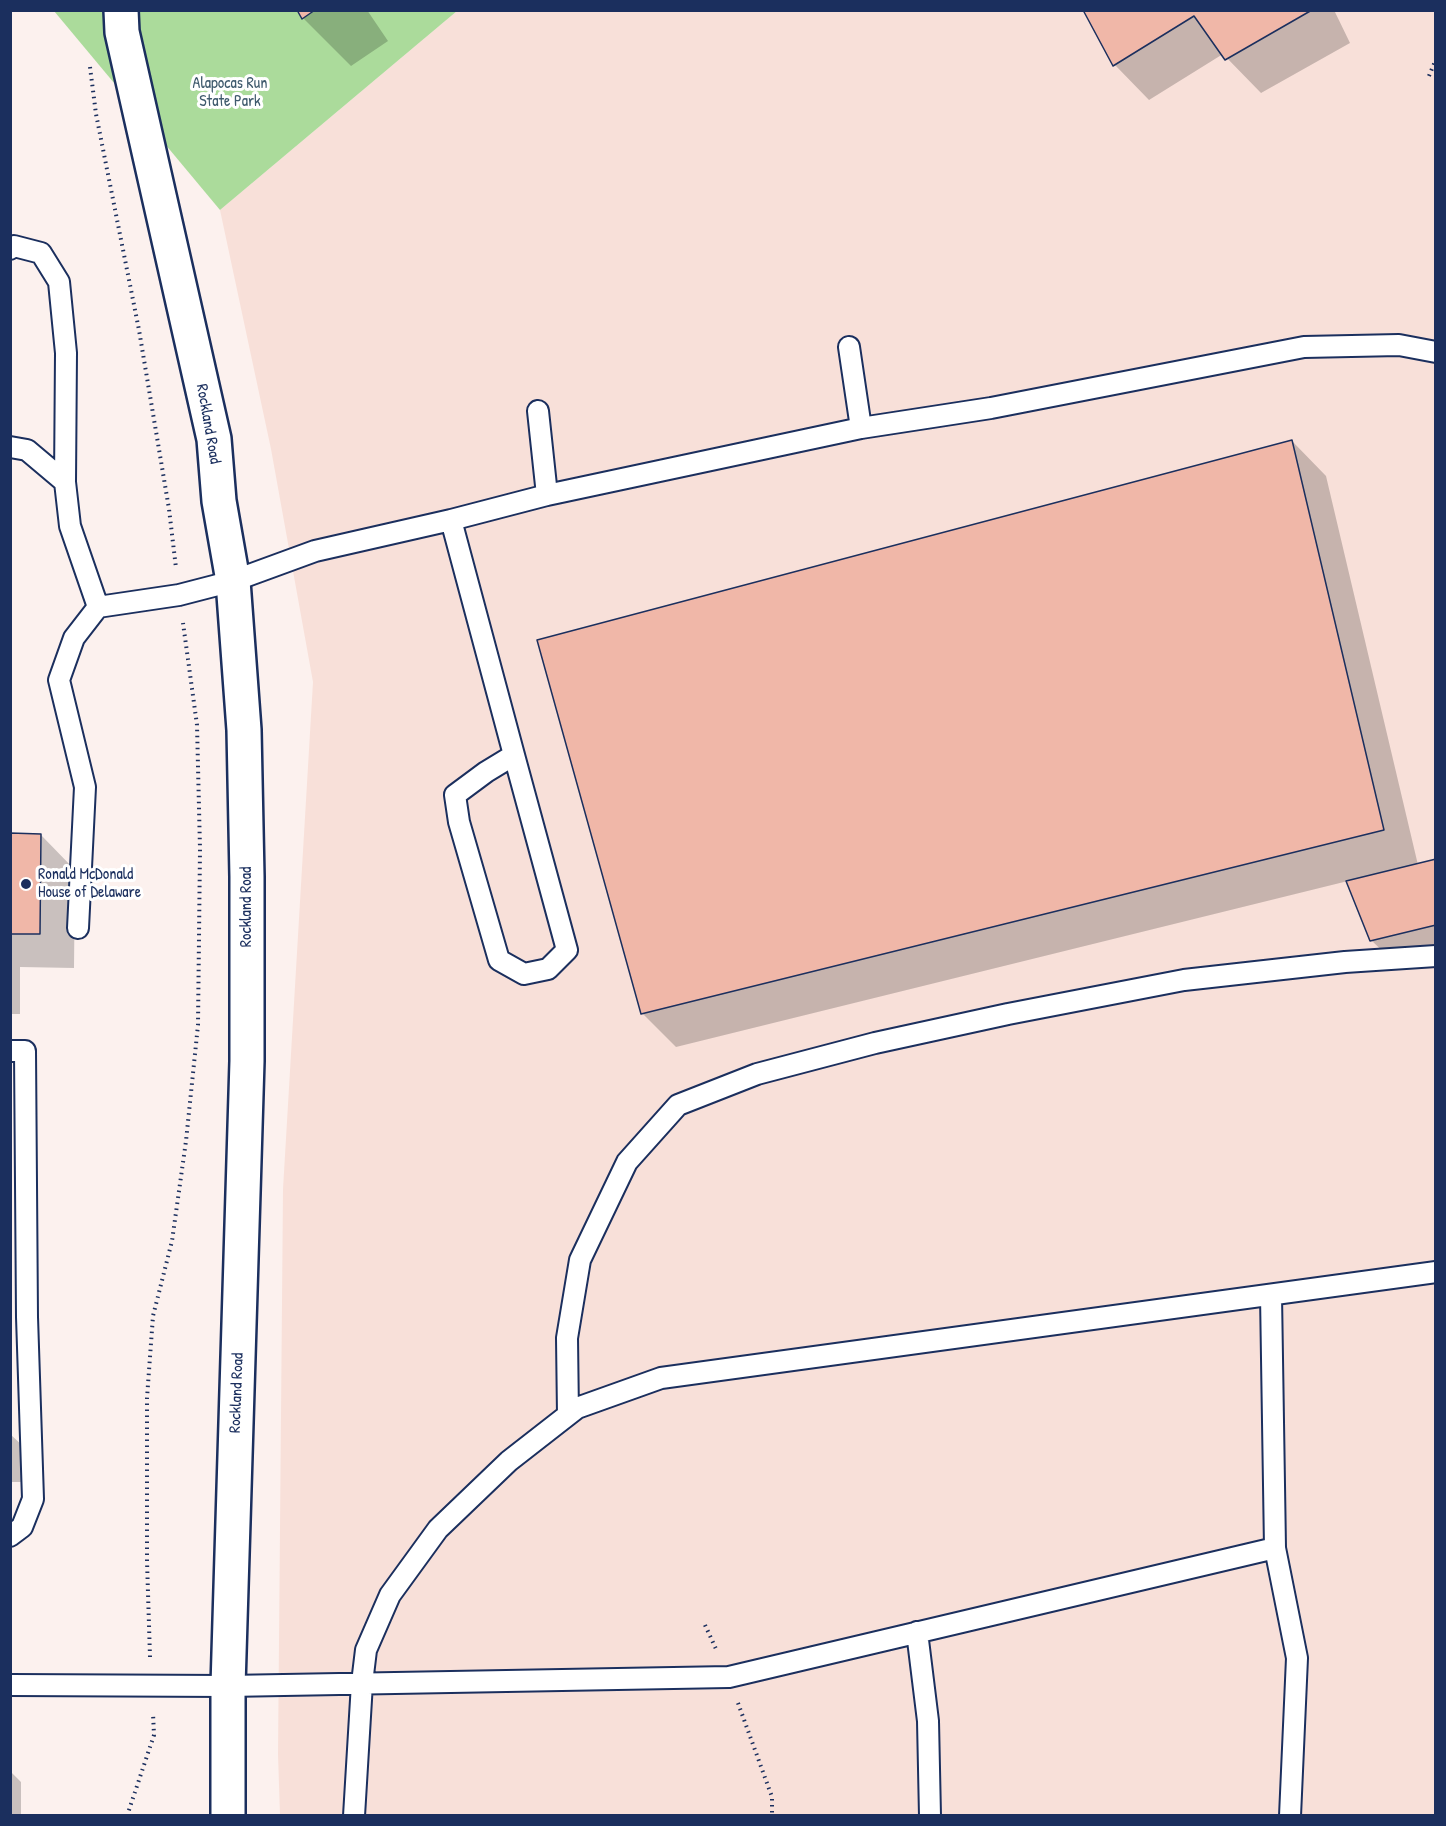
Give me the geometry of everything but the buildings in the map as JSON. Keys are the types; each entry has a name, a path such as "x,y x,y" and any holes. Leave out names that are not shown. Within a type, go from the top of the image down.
{"street":[{"name":"Rockland Road","path":"121,10 122,32 214,439 219,501 233,581 244,730 247,1061 228,1686 228,1815"}],"lane":[{"path":"10,249 14,246 41,253 59,282 66,353 65,482 70,526 98,607"},
{"path":"78,928 85,787 59,680 74,638 98,607 179,595 233,581 315,551 548,495 861,428 991,408 1304,347 1400,345 1436,352"},
{"path":"849,346 861,428"},
{"path":"538,411 548,495"},
{"path":"10,447 27,450 65,482"},
{"path":"450,520 514,755 567,950 548,969 524,974 499,960 459,822 455,795 514,755"},
{"path":"568,1415 567,1338 580,1260 627,1162 678,1105 757,1074 875,1043 1008,1014 1184,980 1345,962 1436,956"},
{"path":"10,1051 25,1051 19,1146 19,1318 33,1499 22,1527 10,1536"},
{"path":"354,1815 366,1650 390,1595 438,1529 509,1461 577,1408 660,1378 1436,1272"},
{"path":"1271,1295 1275,1548 1297,1658 1290,1815"},
{"path":"10,1685 228,1686 729,1677 1275,1548"},
{"path":"917,1632 928,1720 930,1815"}],"path":[{"path":"89,56 96,114 139,330 169,509 197,725 200,849 198,1024 186,1141 172,1241 153,1316 147,1410 147,1561 154,1736 127,1815"},
{"path":"1429,76 1436,59"},
{"path":"705,1625 729,1677 772,1797 772,1815"}],"shaded area":[{"path":"457,11 1435,11 1435,1815 280,1815 278,1754 283,1189 313,682 271,449 220,210"}],"green space":[{"name":"Alapocas Run State Park","path":"54,11 457,11 220,210"}],"place":[{"name":"Ronald McDonald House of Delaware","path":"26,884"}]}
